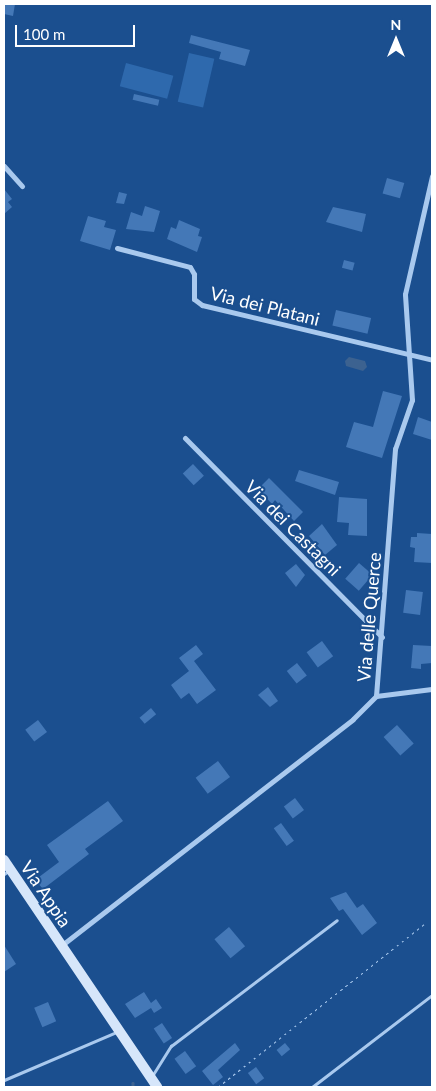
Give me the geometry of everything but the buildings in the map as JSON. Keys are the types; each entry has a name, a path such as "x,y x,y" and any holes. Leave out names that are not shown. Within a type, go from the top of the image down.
{"street":[{"path":"4,166 22,186"},
{"name":"Via delle Querce","path":"61,945 353,719 376,696 396,445 412,400 404,294 432,176"},
{"name":"Via dei Platani","path":"117,248 190,266 194,274 194,298 202,305 409,354"},
{"path":"409,354 432,360"},
{"name":"Via dei Castagni","path":"185,438 382,637"},
{"path":"376,696 432,689"},
{"name":"Via Appia","path":"4,860 7,872 61,945 154,1083"}],"lane":[{"path":"154,1083 171,1046 337,920"},
{"path":"312,1087 432,995"},
{"path":"4,1080 119,1031"}],"path":[{"path":"218,1087 427,922"}],"shaded area":[{"path":"189,53 214,59 203,108 178,102"},
{"path":"126,63 173,76 167,99 120,86"},
{"path":"349,357 365,361 367,367 363,371 346,366 345,361"}]}
